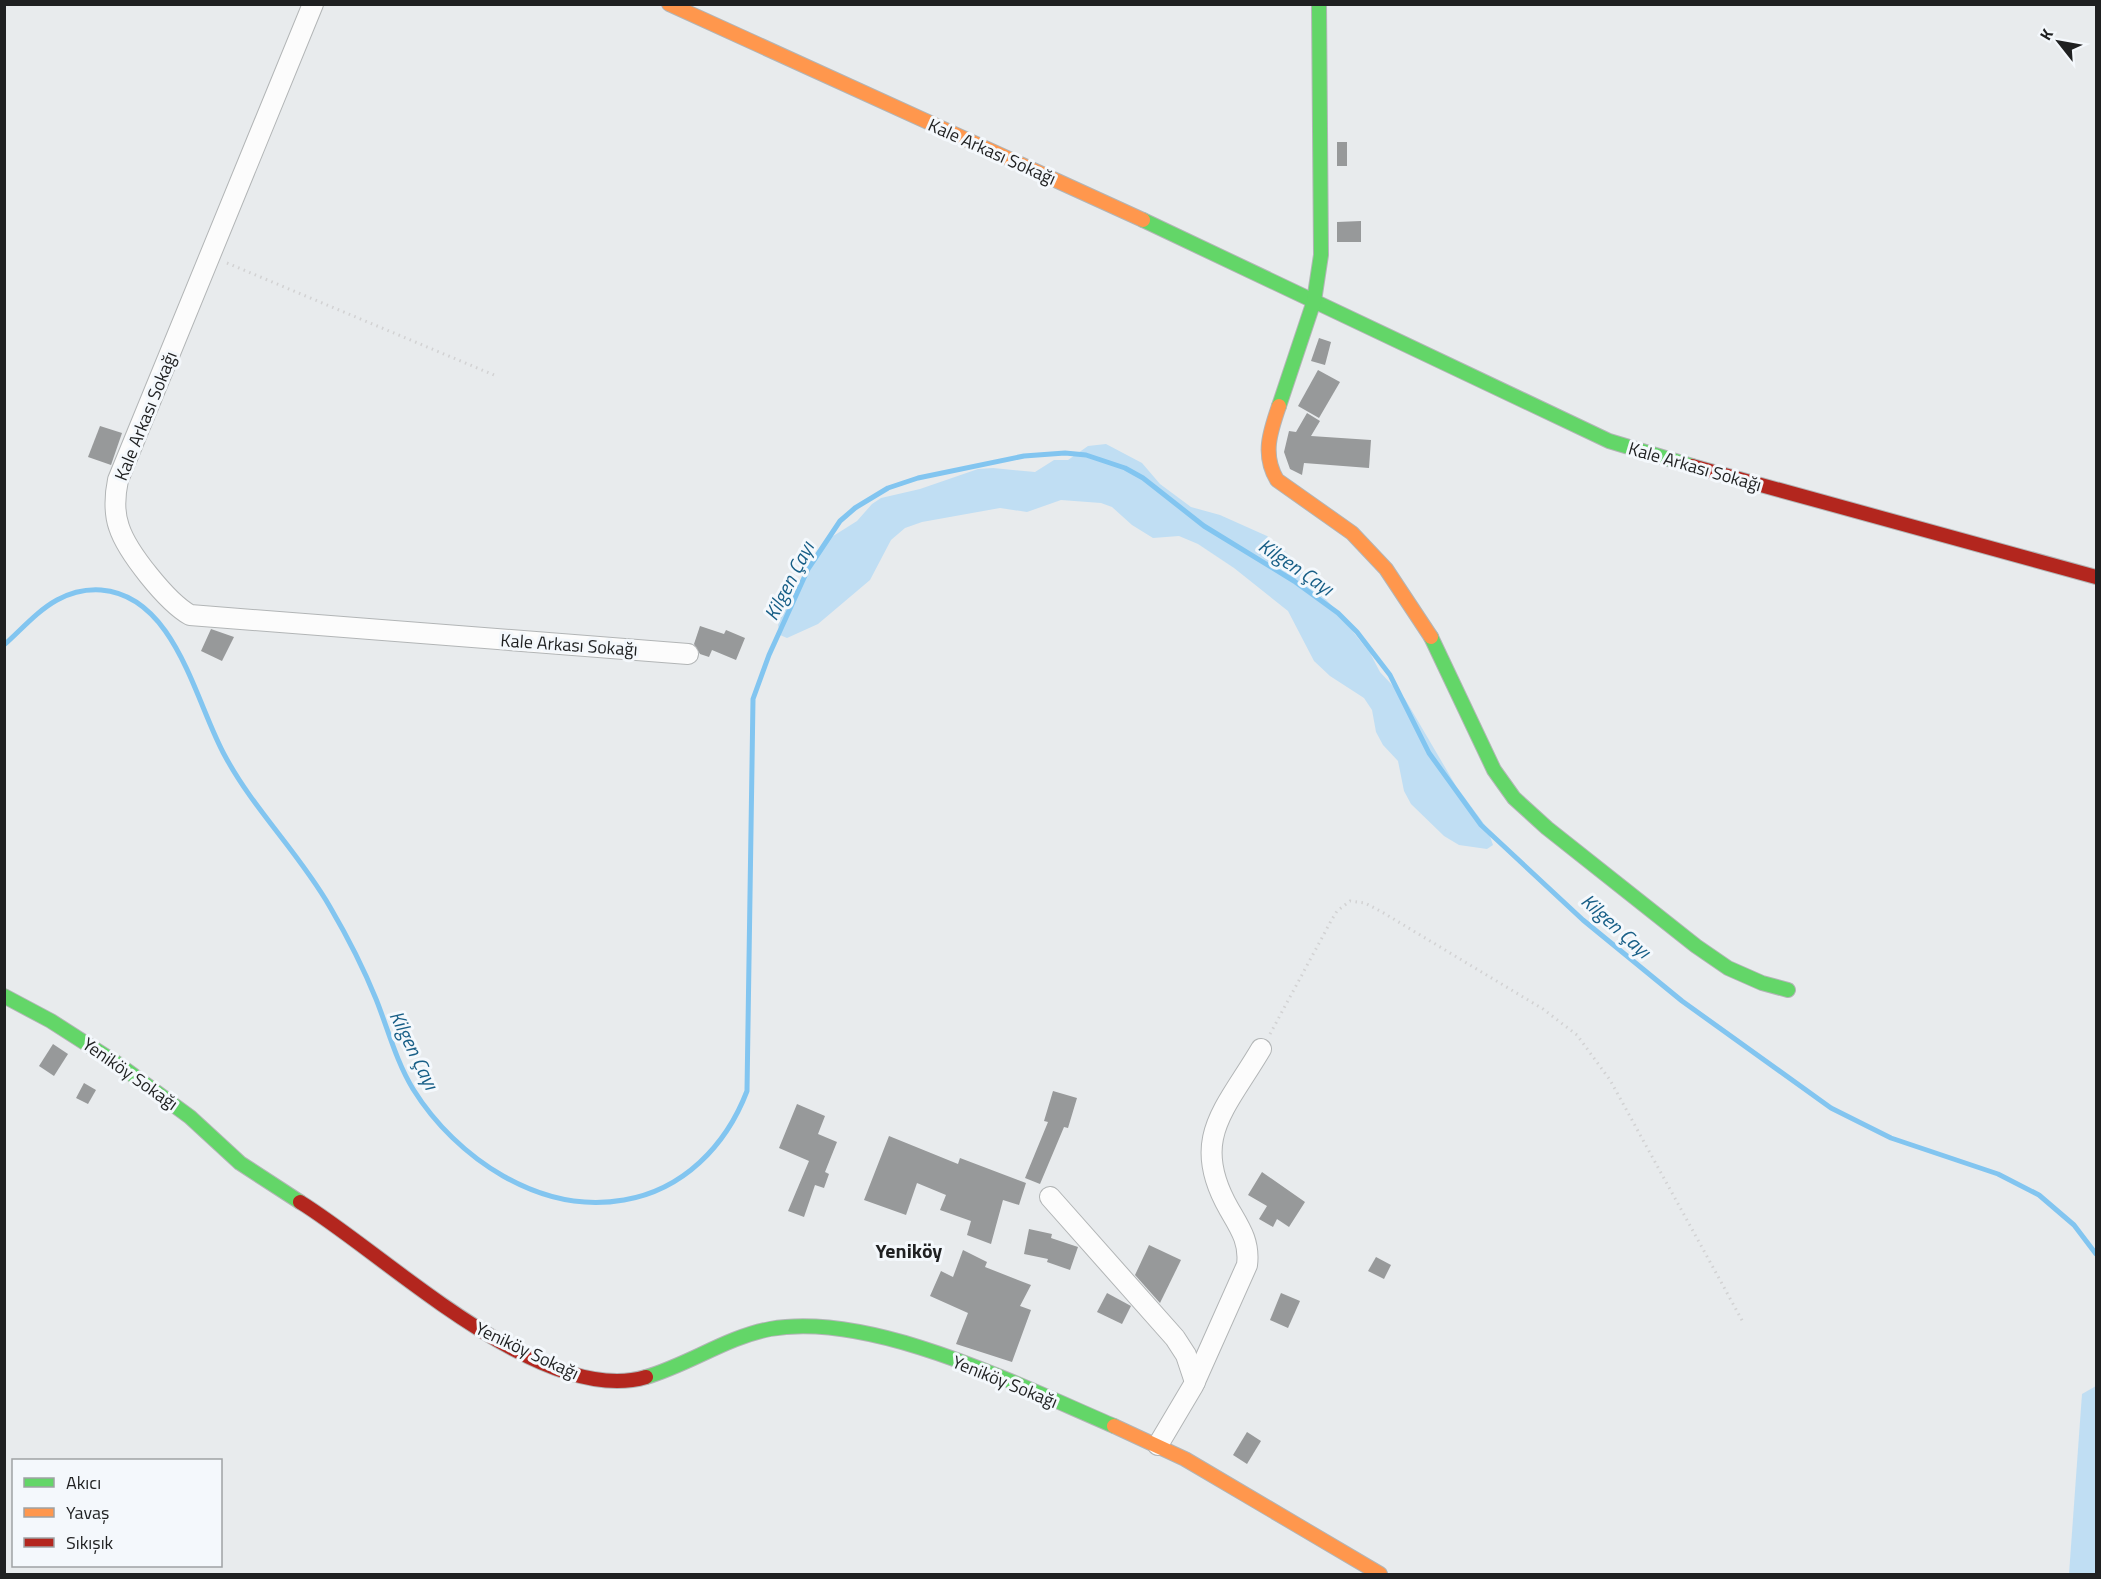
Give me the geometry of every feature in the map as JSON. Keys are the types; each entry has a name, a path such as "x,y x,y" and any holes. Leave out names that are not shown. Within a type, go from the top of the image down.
{"street":[{"name":"Kale Arkası Sokağı","path":"312,4 116,488 118,526 125,541 180,610 203,618 688,654"},
{"name":"Kale Arkası Sokağı","path":"669,4 1221,255 1609,441 1734,479 2097,578"},
{"path":"1319,4 1322,227 1314,301 1273,423 1267,449 1270,468 1277,480 1352,533 1386,569 1433,640 1494,770 1514,798 1547,828 1696,946 1728,968 1762,983 1788,990"},
{"name":"Yeniköy Sokağı","path":"4,996 65,1030 155,1090 199,1125 239,1162 348,1233 426,1294 470,1324 548,1364 587,1379 611,1383 662,1372 774,1328 796,1326 895,1340 947,1357 1158,1445 1297,1522 1380,1575"},
{"path":"1158,1445 1195,1382 1242,1280 1249,1250 1210,1165 1212,1135 1260,1049"},
{"path":"1050,1197 1175,1338 1186,1355 1195,1382"}],"path":[{"path":"211,256 494,375"},
{"path":"1260,1049 1289,1003 1337,911 1350,901 1357,901 1382,912 1543,1009 1577,1035 1610,1080 1743,1322"}],"shaded area":[{"path":"1106,444 1142,463 1160,484 1191,507 1220,515 1267,536 1297,562 1314,587 1370,653 1380,672 1405,699 1456,786 1487,828 1493,845 1487,849 1459,845 1444,836 1411,804 1404,791 1398,761 1383,745 1376,732 1372,710 1364,698 1330,676 1314,661 1288,611 1234,568 1198,544 1179,536 1153,538 1132,525 1112,507 1101,503 1061,500 1027,512 1000,508 922,522 905,528 891,540 870,580 818,624 787,638 780,635 778,625 782,615 830,538 857,521 872,504 881,498 920,489 978,469 1035,472 1054,460 1068,460 1088,446"},
{"path":"2096,1386 2096,1574 2069,1574 2082,1394"}],"building":[{"path":"1337,142 1347,142 1347,166 1337,166"},
{"path":"1361,221 1361,242 1337,242 1337,222"},
{"path":"1319,338 1331,342 1325,365 1311,361"},
{"path":"1318,370 1340,382 1319,418 1298,406"},
{"path":"1307,413 1320,421 1311,436 1371,440 1369,468 1304,463 1302,475 1290,469 1284,452 1289,431 1296,432"},
{"path":"100,426 122,433 111,465 88,457"},
{"path":"700,626 724,634 726,630 745,638 736,660 712,650 709,657 700,654 694,644"},
{"path":"211,629 234,637 222,661 201,651"},
{"path":"53,1044 68,1054 54,1076 39,1066"},
{"path":"84,1083 96,1090 88,1104 76,1098"},
{"path":"1053,1091 1077,1098 1068,1128 1064,1127 1040,1184 1025,1178 1048,1122 1044,1121"},
{"path":"797,1104 825,1116 818,1134 837,1142 825,1172 829,1174 824,1188 815,1185 804,1217 788,1211 809,1161 779,1148"},
{"path":"889,1136 958,1164 960,1158 1026,1183 1019,1205 1003,1200 991,1244 967,1235 971,1221 940,1210 946,1195 917,1183 906,1215 864,1200"},
{"path":"1262,1172 1305,1202 1289,1227 1277,1219 1273,1227 1259,1219 1267,1206 1248,1195"},
{"path":"1029,1229 1052,1234 1051,1238 1078,1247 1070,1270 1047,1262 1048,1259 1024,1254"},
{"path":"1149,1245 1181,1260 1160,1303 1135,1275"},
{"path":"963,1250 987,1262 985,1267 1031,1285 1020,1306 1031,1310 1012,1362 956,1344 968,1313 930,1296 941,1271 953,1277"},
{"path":"1376,1257 1391,1265 1384,1279 1368,1271"},
{"path":"1107,1293 1131,1306 1122,1324 1097,1312"},
{"path":"1281,1293 1300,1301 1288,1328 1270,1320"},
{"path":"1247,1432 1261,1441 1247,1464 1233,1455"}],"waterway":[{"name":"Kilgen Çayı","path":"4,645 50,604 78,592 101,590 127,597 148,611 165,631 180,655 214,734 237,776 305,868 336,918 371,987 407,1078 431,1114 452,1138 477,1158 503,1176 532,1190 562,1199 593,1202 624,1200 645,1195 665,1186 683,1176 700,1162 727,1130 747,1091 753,699 769,655 808,569 840,521 855,508 888,488 918,478 1024,456 1065,453 1086,455 1125,468 1143,478 1204,526 1294,581 1338,613 1357,632 1390,675 1429,753 1481,825 1583,920 1682,1001 1831,1108 1891,1138 1998,1174 2039,1195 2074,1225 2096,1254"}],"traffic: fast":[{"path":"1279,406 1314,301 1321,255 1319,4"},
{"path":"1143,220 1609,441 1692,466"},
{"path":"1431,637 1494,770 1514,798 1547,828 1696,946 1728,968 1762,983 1788,990"},
{"path":"4,996 51,1021 118,1064 190,1117 240,1163 300,1202"},
{"path":"646,1377 754,1333 770,1329 810,1326 854,1331 899,1341 945,1356 1035,1391 1114,1426"}],"traffic: slow":[{"path":"669,4 1143,220"},
{"path":"1279,406 1269,443 1270,462 1277,480 1352,533 1386,569 1431,637"},
{"path":"1114,1426 1185,1459 1380,1574"}],"traffic: jam":[{"path":"1692,466 2096,577"},
{"path":"300,1202 466,1321 513,1349 560,1370 605,1381 646,1377"}],"district":[{"name":"Yeniköy","path":"909,1251"}]}
